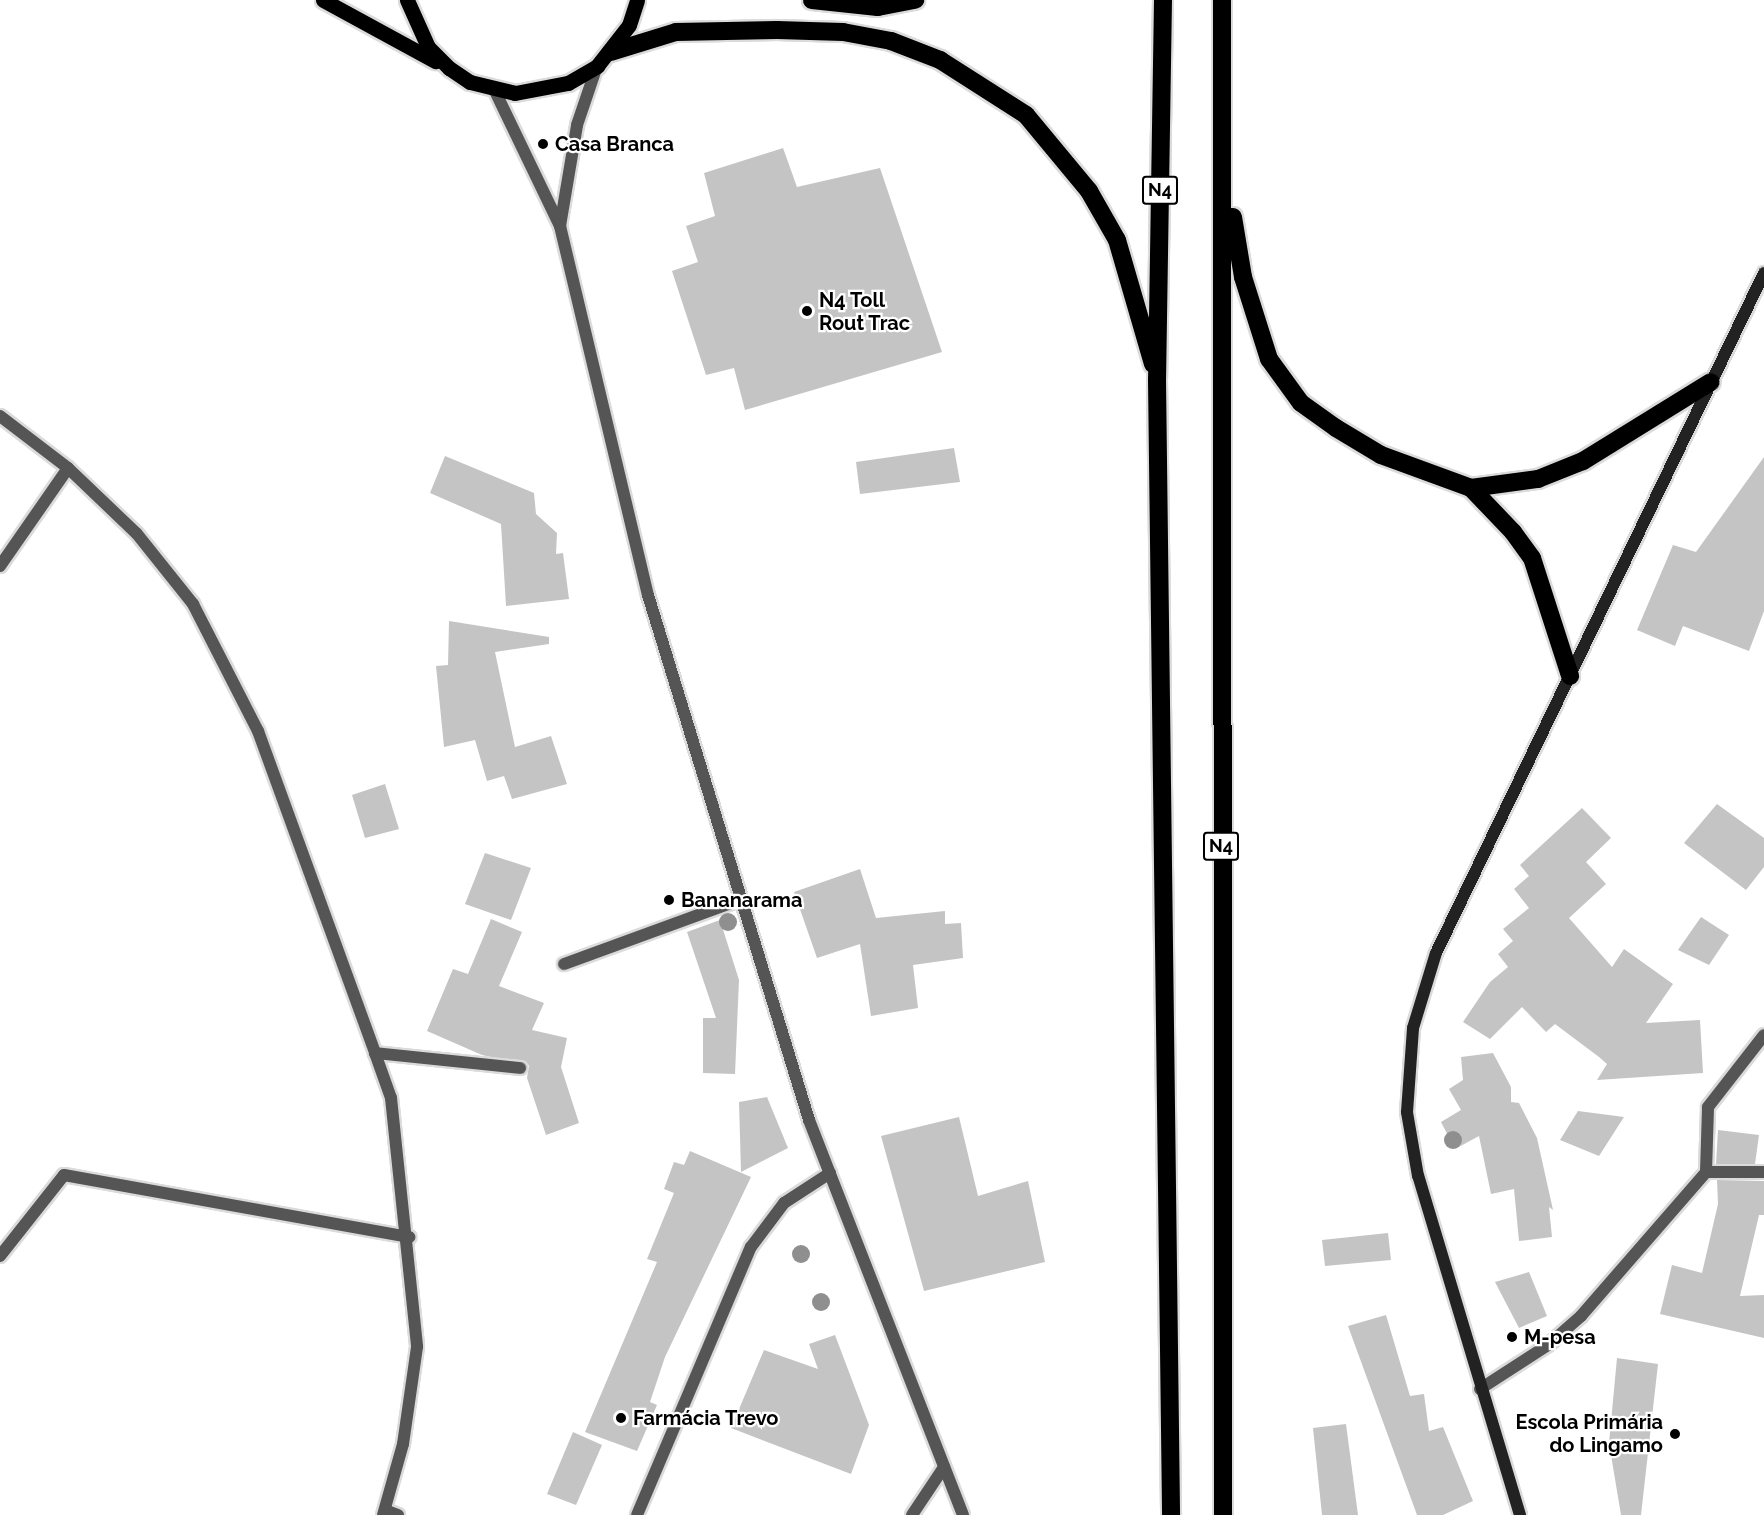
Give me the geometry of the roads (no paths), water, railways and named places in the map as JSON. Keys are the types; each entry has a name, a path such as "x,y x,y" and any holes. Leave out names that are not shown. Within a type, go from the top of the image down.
{"highway":[{"path":"815,0 878,7 915,0"},
{"name":"N4","path":"1163,0 1157,380 1171,1515"},
{"name":"N4","path":"1222,0 1226,177 1223,1515"},
{"path":"611,52 676,32 843,32 891,41 974,80 1026,115 1089,191 1117,240 1157,380"},
{"path":"1226,177 1257,330 1269,359 1301,403 1381,455 1471,488 1538,479 1583,461 1712,382"},
{"path":"1471,488 1532,558 1570,676"}],"main road":[{"path":"323,0 495,91 536,92 568,83 597,66 611,52 629,25 636,0"},
{"path":"407,0 428,47 448,68"},
{"path":"1520,1515 1480,1389 1418,1176 1406,1071 1436,953 1764,273"}],"street":[{"path":"560,226 577,124 597,66"},
{"path":"495,91 560,226 648,595 739,900 830,1173 963,1515"},
{"path":"0,416 68,468 137,534 193,604 258,731 375,1053 391,1098 409,1237 417,1347 403,1444 384,1512 398,1515"},
{"path":"0,566 68,468"},
{"path":"564,964 739,900"},
{"path":"1480,1389 1548,1346 1581,1316 1706,1172 1708,1107 1764,1035"},
{"path":"375,1053 520,1068"},
{"path":"1706,1172 1764,1172"},
{"path":"637,1515 751,1247 784,1203 830,1173"},
{"path":"0,1256 64,1175 409,1237"},
{"path":"912,1515 944,1467"}],"place":[{"name":"Casa Branca","path":"543,144"},
{"name":"N4 Toll Rout Trac","path":"807,311"},
{"name":"Bananarama","path":"669,900"},
{"name":"M-pesa","path":"1512,1337"},
{"name":"Farmácia Trevo","path":"621,1418"},
{"name":"Escola Primária do Lingamo","path":"1675,1434"}]}
